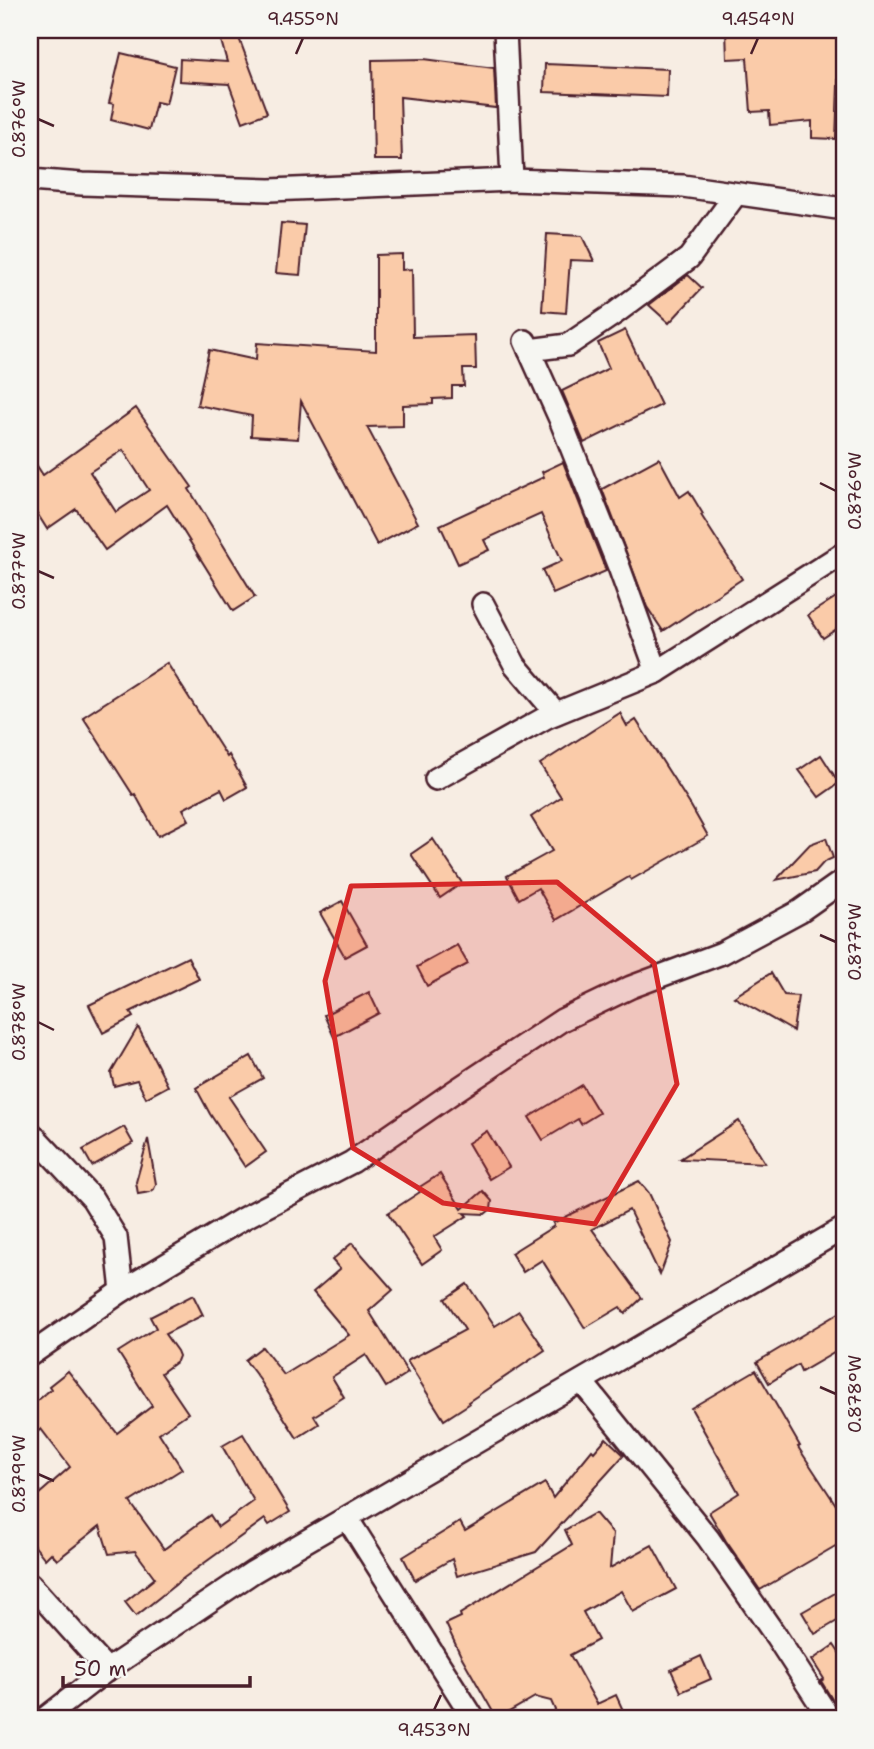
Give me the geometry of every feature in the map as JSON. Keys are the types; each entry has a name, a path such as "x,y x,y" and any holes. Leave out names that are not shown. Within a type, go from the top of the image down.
{"street":[{"path":"505,30 512,180"},
{"path":"30,180 271,190 512,180 683,186 844,209"},
{"path":"657,672 619,567 560,419 527,345 568,345 614,314 689,258 736,194"},
{"path":"436,779 556,713 657,672 844,553"},
{"path":"483,604 515,665 556,713"},
{"path":"30,1355 122,1291 244,1218 352,1162 562,1020 631,987 722,953 800,911 844,880"},
{"path":"30,1132 92,1198 116,1237 122,1291"},
{"path":"44,1719 107,1670 253,1572 844,1228"},
{"path":"582,1382 708,1538 830,1719"},
{"path":"347,1518 474,1719"},
{"path":"30,1584 107,1670"}],"highlighted area":[{"path":"557,882 654,963 677,1084 595,1224 443,1203 353,1148 325,981 351,886"}],"building":[{"path":"218,30 236,30 267,113 243,122 229,84 179,81 180,59 227,62"},
{"path":"726,30 844,30 844,58 839,58 836,139 812,138 812,121 770,125 769,111 751,112 747,58 727,59"},
{"path":"121,53 175,66 166,104 156,102 149,130 111,120 114,104 109,103"},
{"path":"424,59 494,68 496,108 400,97 402,160 374,160 372,60"},
{"path":"545,64 668,69 667,97 544,92"},
{"path":"281,223 305,225 300,275 276,273"},
{"path":"547,234 582,236 594,261 570,260 566,313 542,311"},
{"path":"402,254 402,270 412,269 413,337 475,335 476,369 463,369 464,386 452,386 452,398 433,399 433,404 403,405 403,426 367,427 418,523 377,545 301,401 298,439 251,436 252,416 197,405 209,350 256,360 257,343 376,351 376,255"},
{"path":"688,275 702,288 669,323 649,305"},
{"path":"625,330 661,405 584,443 562,391 609,368 598,343"},
{"path":"136,408 192,487 189,489 255,597 233,611 167,505 105,550 76,509 47,529 30,502 30,455 43,475","holes":["123,450 149,490 116,512 90,472"]},
{"path":"659,458 680,497 689,491 703,514 701,515 742,579 663,631 647,607 602,489"},
{"path":"563,462 606,571 553,594 542,570 562,561 541,514 484,540 489,550 458,564 440,525 544,477 542,472"},
{"path":"844,592 844,624 823,638 808,615"},
{"path":"167,663 227,757 229,755 247,787 226,799 221,789 183,809 189,820 158,836 135,794 133,795 83,717"},
{"path":"620,713 627,726 636,720 708,836 631,880 629,877 556,920 538,888 519,899 507,876 552,851 531,817 561,797 540,764"},
{"path":"821,755 839,783 819,797 799,770"},
{"path":"826,838 833,858 824,862 815,872 776,880 810,844"},
{"path":"433,839 462,883 440,898 411,854"},
{"path":"342,901 367,945 345,957 320,913"},
{"path":"457,945 468,964 427,986 417,967"},
{"path":"188,957 199,979 130,1012 133,1017 103,1033 89,1005"},
{"path":"771,973 784,995 798,996 793,1031 734,997"},
{"path":"369,992 379,1013 334,1037 324,1015"},
{"path":"138,1027 168,1086 146,1098 137,1080 114,1086 111,1073"},
{"path":"251,1056 263,1078 229,1097 266,1152 245,1167 196,1088"},
{"path":"582,1085 599,1113 581,1124 578,1119 543,1140 529,1117"},
{"path":"739,1121 765,1163 680,1159"},
{"path":"124,1127 133,1143 92,1166 83,1150"},
{"path":"487,1131 509,1167 489,1179 468,1143"},
{"path":"148,1139 156,1184 150,1192 138,1194 136,1182"},
{"path":"440,1174 462,1209 483,1191 492,1201 491,1209 485,1214 464,1213 467,1216 434,1237 442,1250 422,1264 388,1213 420,1192 418,1188"},
{"path":"639,1181 649,1193 672,1242 660,1275 629,1210 592,1229 642,1298 625,1314 620,1307 585,1328 542,1260 523,1272 511,1253 554,1226 553,1223"},
{"path":"352,1243 393,1290 369,1311 408,1373 386,1387 366,1355 332,1377 344,1397 314,1416 319,1424 297,1438 245,1360 262,1347 284,1375 349,1335 313,1292 340,1269 332,1260"},
{"path":"467,1284 495,1326 519,1311 545,1350 444,1420 407,1361 465,1330 445,1299"},
{"path":"193,1295 203,1315 165,1334 179,1356 177,1361 161,1373 188,1413 159,1433 182,1469 130,1502 164,1549 210,1515 218,1527 254,1501 222,1446 243,1434 290,1512 269,1525 265,1519 136,1616 125,1602 155,1578 135,1551 109,1554 100,1526 57,1560 51,1553 45,1559 30,1540 30,1502 70,1467 41,1429 30,1438 30,1407 51,1389 49,1386 68,1371 117,1433 152,1406 118,1352 156,1328 150,1317"},
{"path":"844,1310 844,1347 801,1372 798,1365 769,1383 757,1362"},
{"path":"756,1370 800,1446 798,1447 844,1517 844,1541 760,1590 709,1512 739,1493 691,1408"},
{"path":"606,1438 624,1455 536,1552 457,1576 452,1559 415,1580 403,1557 460,1522 465,1531 545,1483 553,1498 592,1450 594,1452"},
{"path":"595,1513 613,1534 610,1568 652,1545 676,1589 633,1612 621,1591 583,1612 598,1640 570,1655 597,1704 616,1695 627,1719 559,1719 551,1701 535,1697 497,1719 446,1624 572,1545 565,1530"},
{"path":"844,1588 844,1617 815,1634 802,1612"},
{"path":"834,1645 844,1660 844,1719 821,1681 824,1679 812,1660"},
{"path":"701,1656 711,1679 681,1692 671,1670"}]}
